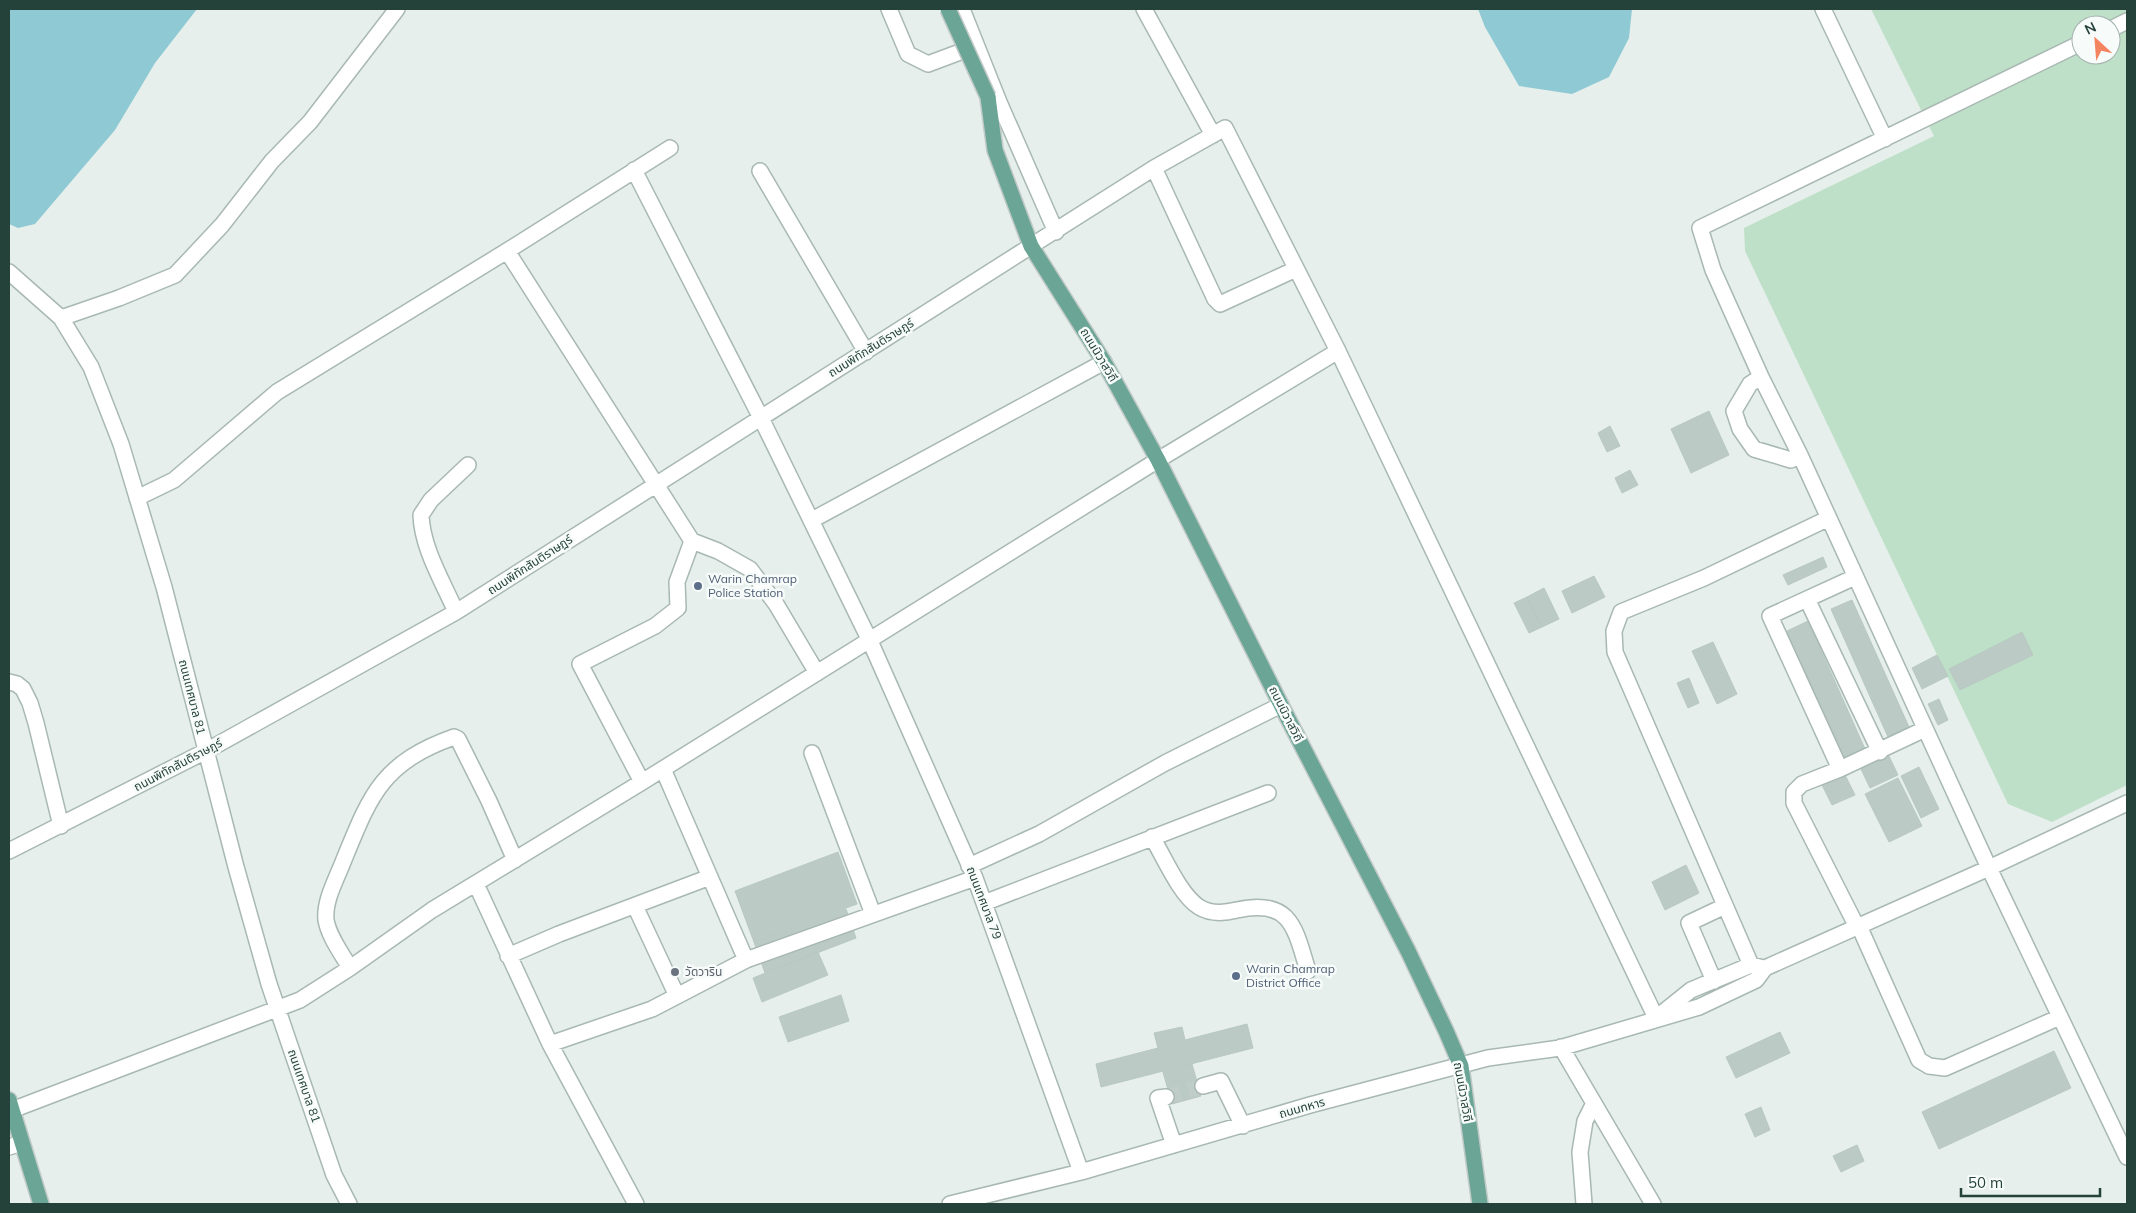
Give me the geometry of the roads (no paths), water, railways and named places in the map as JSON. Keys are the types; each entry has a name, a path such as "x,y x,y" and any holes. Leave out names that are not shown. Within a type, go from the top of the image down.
{"main road":[{"name":"ถนนนิวาสวิถี","path":"948,9 988,97 995,150 1031,246 1104,362 1158,460 1281,705 1408,951 1461,1066 1480,1204"},
{"path":"10,1105 15,1145 41,1204"}],"street":[{"path":"61,318 119,298 175,275 222,226 272,160 310,122 397,9"},
{"path":"889,9 908,54 928,64 976,46"},
{"path":"962,9 999,102 1056,232"},
{"path":"1144,9 1213,135 1225,128 1338,351 1656,1018 1691,990 1758,967 1858,927 2127,803"},
{"path":"1823,9 1885,139"},
{"path":"2071,48 1700,228 1713,270 1761,377 1800,455 1827,519 1989,868 2127,1157"},
{"name":"ถนนพิทักสันติราษฎร์","path":"9,851 206,751 456,612 1154,168 1213,135"},
{"path":"137,498 174,480 277,392 507,251 670,148"},
{"path":"1154,168 1220,304 1296,269"},
{"name":"ถนนเทศบาล 79","path":"634,170 761,418 870,641 972,872 1081,1172"},
{"path":"760,171 866,352"},
{"path":"507,251 692,541 718,551 750,569 776,604 817,673"},
{"name":"ถนนเทศบาล 81","path":"9,272 61,318 91,367 121,444 164,587 236,867 277,1008 334,1175 349,1204"},
{"path":"10,1105 300,1000 350,968 432,910 870,641 1158,460 1338,351"},
{"path":"812,520 1104,362"},
{"path":"1761,377 1750,384 1734,412 1740,429 1754,449 1790,460 1800,455"},
{"path":"456,612 433,562 421,515 431,500 468,465"},
{"path":"1758,967 1725,906 1615,652 1614,631 1621,612 1704,578 1827,519"},
{"path":"642,782 580,664 656,626 678,608 677,582 692,541"},
{"path":"1840,769 1770,616 1855,577"},
{"path":"1807,599 1880,752"},
{"path":"9,682 17,684 23,689 30,704 61,826"},
{"path":"550,1044 652,1009 746,960 873,914 972,872 1165,763 1281,705"},
{"path":"1925,729 1880,752 1802,784 1794,792 1794,803 1858,927 1920,1060 1929,1066 1944,1068 2060,1017"},
{"path":"350,968 327,923 328,903 366,805 381,782 403,762 438,743 454,737 458,740 489,800 515,860"},
{"path":"812,753 873,914"},
{"path":"663,769 746,960"},
{"path":"984,903 1268,792"},
{"path":"1152,837 1184,892 1199,907 1218,912 1266,906 1284,916 1298,936 1308,971"},
{"path":"508,956 559,934 710,877"},
{"path":"476,884 550,1044 636,1204"},
{"path":"635,906 677,996"},
{"path":"1714,981 1688,923 1725,906"},
{"name":"ถนนทหาร","path":"950,1204 1081,1172 1310,1105 1488,1058 1561,1047 1707,1003 1756,980 1758,967"},
{"path":"1561,1047 1653,1204"},
{"path":"1203,1086 1221,1081 1243,1126"},
{"path":"1166,1097 1158,1098 1174,1145"},
{"path":"1584,1204 1580,1152 1585,1121 1594,1103"}],"water":[{"path":"9,9 197,9 155,63 115,130 35,224 18,228 9,224"},
{"path":"1478,9 1632,9 1629,38 1609,77 1572,94 1519,86 1485,27"}],"tunnel":[{"path":"1166,1097 1203,1086"}],"place":[{"name":"Warin Chamrap Police Station","path":"698,586"},
{"name":"วัดวาริน","path":"675,972"},
{"name":"Warin Chamrap District Office","path":"1236,976"}]}
